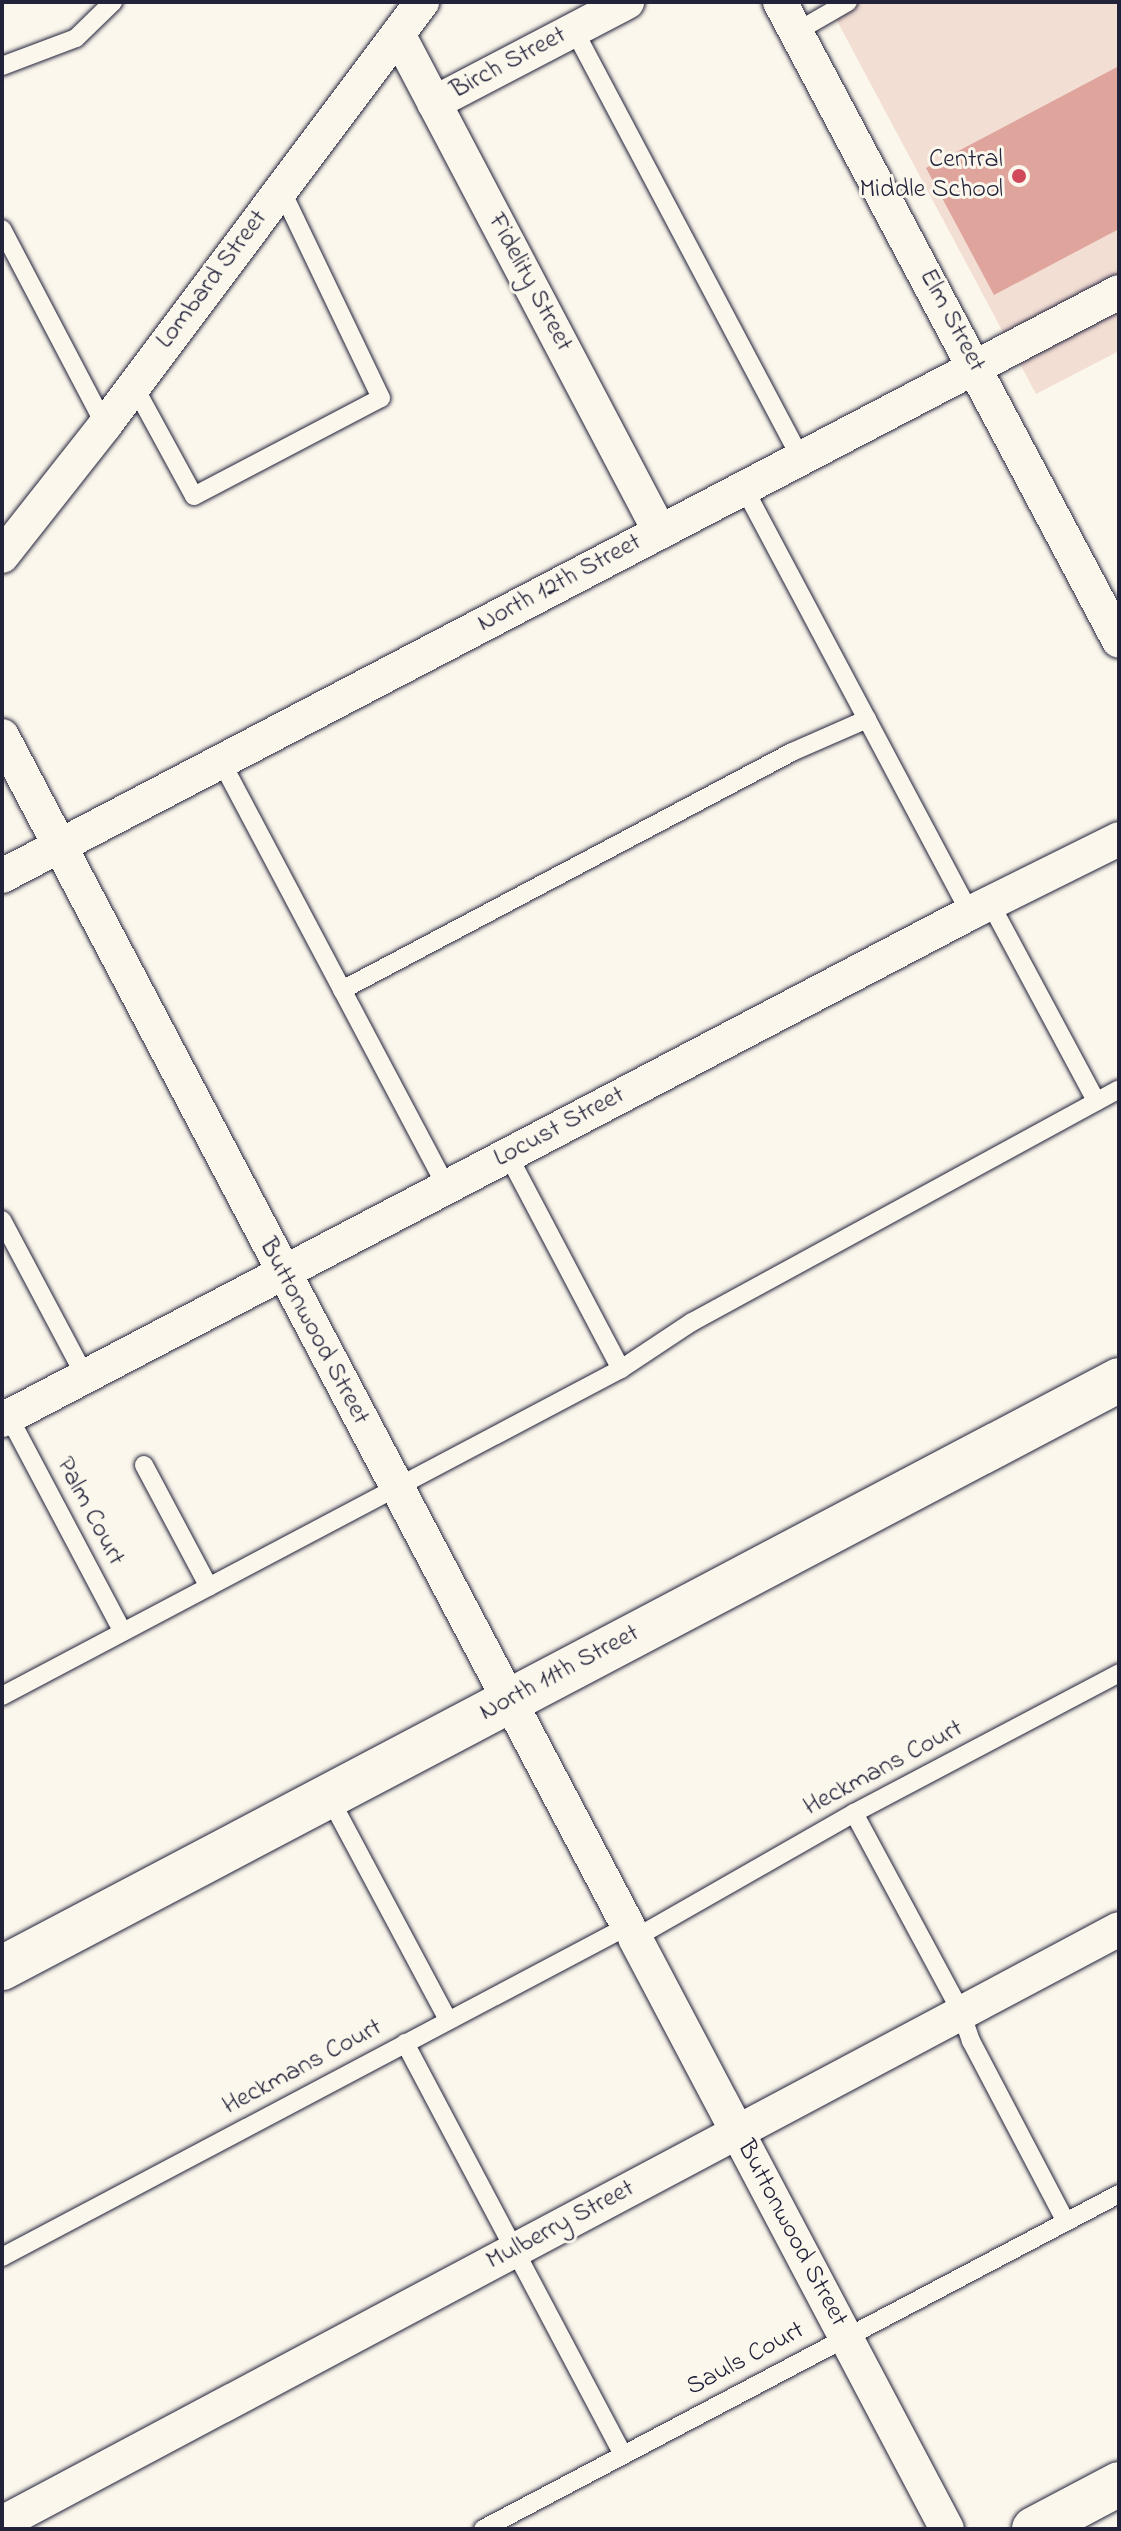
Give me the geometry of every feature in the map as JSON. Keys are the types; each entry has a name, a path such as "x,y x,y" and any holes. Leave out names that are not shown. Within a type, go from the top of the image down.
{"street":[{"name":"Lombard Street","path":"2,556 105,425 422,2"},
{"name":"Birch Street","path":"434,103 627,2"},
{"name":"Elm Street","path":"780,2 1119,641"},
{"name":"Fidelity Street","path":"398,34 660,532"},
{"name":"North 12th Street","path":"2,876 1119,292"},
{"name":"Buttonwood Street","path":"2,736 282,1273 947,2529"},
{"name":"Locust Street","path":"6,1418 980,908 1119,839"},
{"name":"North 11th Street","path":"2,1968 1119,1380"},
{"name":"Mulberry Street","path":"2,2523 1119,1929"},
{"path":"1034,2529 1119,2484"}],"lane":[{"path":"2,66 76,38 113,2"},
{"path":"796,32 848,2"},
{"path":"574,30 801,459"},
{"path":"134,386 194,496 381,398 281,189"},
{"path":"2,229 105,425"},
{"path":"744,488 867,719 1096,1101"},
{"path":"342,990 792,752 867,719"},
{"path":"221,761 447,1188"},
{"path":"2,1696 621,1369 692,1322 1119,1089"},
{"path":"508,1155 621,1369"},
{"path":"2,1220 85,1376"},
{"name":"Palm Court","path":"6,1418 123,1632"},
{"path":"144,1465 209,1587"},
{"name":"Heckmans Court","path":"2,2257 448,2020 631,1932 1119,1673"},
{"path":"328,1796 448,2020"},
{"path":"854,1813 961,2012 971,2041 1066,2222"},
{"path":"405,2043 623,2455"},
{"name":"Sauls Court","path":"483,2529 1119,2194"}],"shaded area":[{"name":"Central Middle School","path":"827,2 1119,2 1119,351 1036,394"}],"building":[{"path":"1119,66 1119,229 994,295 926,168"}],"place":[{"name":"Central Middle School","path":"1019,176"}]}
